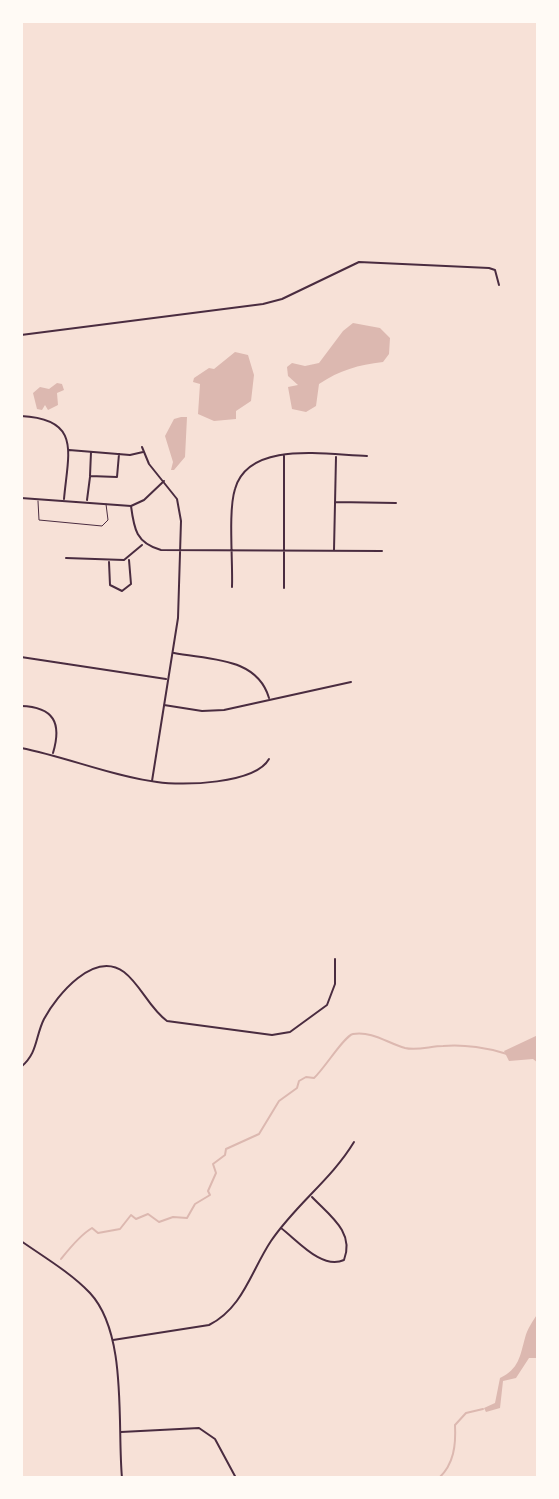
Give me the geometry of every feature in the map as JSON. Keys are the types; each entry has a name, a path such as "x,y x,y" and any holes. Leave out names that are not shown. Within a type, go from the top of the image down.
{"street":[{"path":"21,335 263,304 282,299 363,261 489,268 495,270 499,285"},
{"path":"21,416 45,419 59,425 69,441 64,500"},
{"path":"142,447 177,499 179,509 179,604 152,781"},
{"path":"68,450 119,454 143,452"},
{"path":"87,502 91,452"},
{"path":"90,477 117,477 119,454"},
{"path":"284,455 284,588"},
{"path":"232,587 234,496 239,479 259,459 284,455 367,456"},
{"path":"334,551 336,455"},
{"path":"21,498 131,506 144,500 164,481"},
{"path":"335,502 396,503"},
{"path":"131,506 134,526 144,544 160,550 382,551"},
{"path":"66,558 109,561 129,559 144,544"},
{"path":"109,561 110,586 122,591 131,584 129,559"},
{"path":"173,653 247,668 261,680 269,700"},
{"path":"21,657 167,680"},
{"path":"163,705 214,711 351,682"},
{"path":"21,706 35,706 51,716 58,733 53,754"},
{"path":"21,748 152,781 220,781 257,770 270,759"},
{"path":"21,1067 37,1048 41,1026 48,1013 81,974 95,966 108,965 122,971 154,1010 167,1021 281,1035 300,1027 327,1005 335,984 335,960"},
{"path":"113,1340 209,1325 222,1318 235,1307 281,1227 341,1164 354,1142"},
{"path":"281,1227 324,1261 335,1264 344,1260 347,1240 343,1230 311,1195"},
{"path":"21,1241 90,1292 104,1313 113,1340 122,1478"},
{"path":"119,1432 186,1427 208,1432 215,1439 236,1478"}],"lane":[{"path":"38,499 39,520 102,526 108,520 106,503"}],"shaded area":[{"path":"353,323 380,328 390,338 389,354 383,362 350,369 319,384 316,406 306,412 292,409 288,387 298,385 288,376 287,367 292,363 305,366 319,363 343,331"},
{"path":"235,352 248,355 254,375 251,401 236,411 236,419 214,421 198,414 200,384 193,382 194,378 209,368 214,369"},
{"path":"57,383 62,384 64,390 57,393 58,405 48,410 45,405 42,410 37,409 33,393 40,387 49,389"},
{"path":"187,417 185,457 171,470 173,462 165,436 174,419"},
{"path":"538,1035 538,1063 533,1059 509,1061 504,1051"},
{"path":"538,1313 536,1358 529,1358 516,1378 503,1381 500,1408 486,1412 484,1408 495,1403 500,1378 518,1361 527,1331"}],"waterway":[{"path":"61,1259 79,1238 92,1228 98,1233 120,1229 131,1215 136,1219 148,1214 159,1222 173,1217 187,1218 195,1204 210,1195 208,1191 216,1173 213,1164 225,1155 226,1149 259,1134 279,1101 297,1088 299,1081 306,1077 314,1078 353,1034 373,1036 410,1049 459,1046 484,1048 507,1054"},
{"path":"439,1478 448,1467 453,1454 455,1425 466,1413 483,1409"}]}
